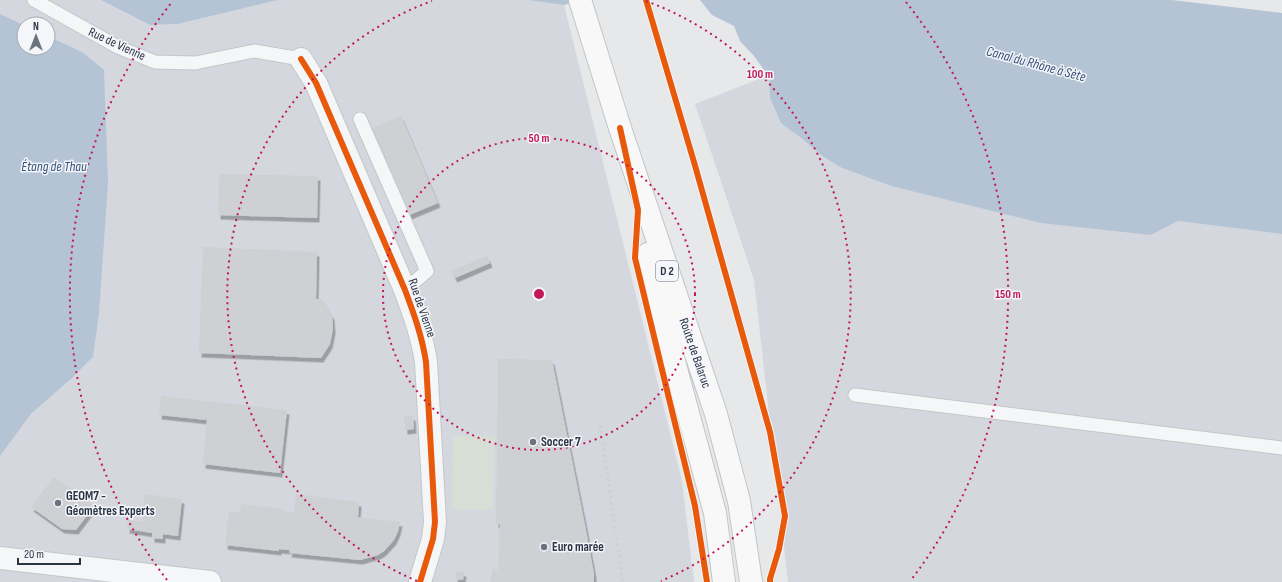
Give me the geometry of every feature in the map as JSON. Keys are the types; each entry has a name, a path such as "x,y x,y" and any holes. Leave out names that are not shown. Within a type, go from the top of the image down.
{"main road":[{"name":"Route de Balaruc","path":"580,0 620,128 716,414 739,501 751,582"},
{"name":"Route de Balaruc","path":"620,128 664,324 715,513 724,582"}],"street":[{"name":"Rue de Vienne","path":"301,59 316,83 418,323 426,362 435,504 433,539 420,582"},
{"path":"0,558 210,582"}],"lane":[{"name":"Rue de Vienne","path":"34,0 118,48 155,62 195,63 254,51 301,59"},
{"path":"360,119 427,271 404,290"},
{"path":"855,395 1282,448"}],"shaded area":[{"path":"0,0 101,0 150,25 178,24 278,0 528,0 564,5 682,481 694,582 0,582 0,456 31,414 72,378 93,357 108,183 82,52 56,40 56,16 16,16 16,21 0,14"},
{"path":"769,75 770,98 782,123 842,168 891,186 939,197 1151,235 1178,221 1282,234 1282,582 788,582 754,280 695,104"},
{"path":"453,435 495,436 493,510 452,509"}],"water":[{"path":"101,0 278,0 178,24 150,25"},
{"path":"528,0 581,0 564,5"},
{"name":"Canal du Rhône à Sète","path":"700,0 1172,0 1282,13 1282,234 1178,221 1151,235 1041,223 891,186 842,168 824,157 781,123 770,98 769,75 740,41 734,26 712,15"},
{"name":"Étang de Thau","path":"0,14 16,21 16,56 56,56 56,40 82,52 104,70 108,183 99,313 93,357 72,378 31,414 0,456"}],"building":[{"path":"401,116 438,203 407,216 370,129"},
{"path":"219,174 318,176 317,218 218,215"},
{"path":"203,247 317,252 316,299 322,299 332,316 333,329 330,344 321,358 199,353"},
{"path":"487,256 490,263 455,278 451,271"},
{"name":"Soccer 7","path":"498,359 552,360 585,525 594,574 594,582 490,582 493,569 498,570 500,524 496,524"},
{"path":"161,396 287,410 280,473 203,464 207,420 159,415"},
{"path":"404,416 413,416 414,429 405,430"},
{"name":"GEOM7 - Géomètres Experts","path":"54,477 94,506 76,530 62,529 31,507"},
{"path":"145,494 182,499 178,536 163,534 163,539 152,538 152,533 127,529 128,520 142,522"},
{"path":"296,494 359,502 358,517 400,522 398,531 394,540 384,551 378,555 360,560 289,553 290,550 279,549 279,551 225,545 229,511 240,512 241,504 283,509 283,511 294,513"},
{"path":"456,571 464,572 463,580 455,579"}],"railway":[{"path":"600,425 623,582"}],"cycle path":[{"path":"646,0 694,162 770,432 785,516 779,549 770,582"},
{"path":"301,59 316,83 405,290 415,316 422,343 426,362 435,522 433,539 420,582"},
{"path":"620,128 638,210 635,258 695,506 707,582"}],"place":[{"name":"Soccer 7","path":"533,442"},
{"name":"GEOM7 - Géomètres Experts","path":"58,503"},
{"name":"Euro marée","path":"544,547"}]}
